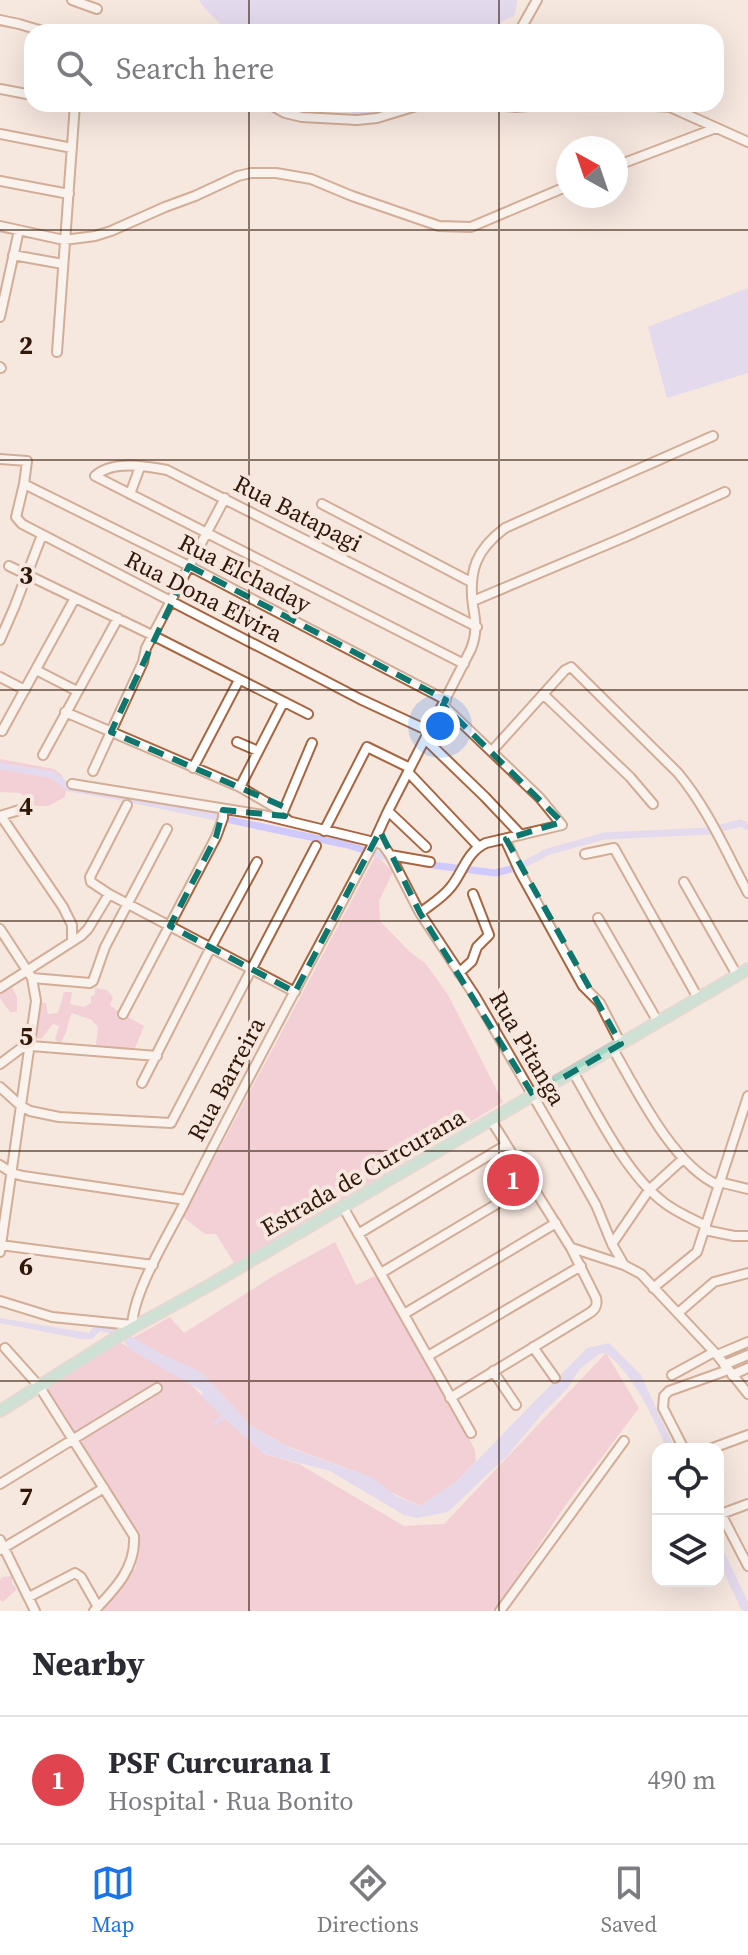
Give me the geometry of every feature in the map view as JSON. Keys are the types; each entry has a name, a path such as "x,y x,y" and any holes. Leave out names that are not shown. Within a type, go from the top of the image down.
{"main road":[{"name":"Estrada de Curcurana","path":"0,1411 130,1328 208,1286 748,969"}],"street":[{"path":"72,0 97,9"},
{"path":"524,24 537,0"},
{"path":"0,20 24,26"},
{"path":"0,89 24,94"},
{"path":"57,352 74,112"},
{"path":"283,112 302,117 357,120 397,112"},
{"path":"681,112 748,142"},
{"path":"628,161 717,128"},
{"path":"0,134 72,148"},
{"path":"0,226 64,240 111,231 251,173 276,173 311,179 439,226 471,227 556,191"},
{"path":"0,181 69,194"},
{"path":"0,317 19,230"},
{"path":"13,255 63,264"},
{"path":"322,504 471,582 474,565 483,549 490,539 505,528 713,436"},
{"name":"Rua Dona Elvira","path":"0,459 27,461 17,520 427,735 521,835"},
{"name":"Rua Batapagi","path":"130,494 95,476 109,467 167,470 477,627"},
{"path":"140,467 130,494 464,664"},
{"name":"Rua Elchaday","path":"24,484 189,566 444,703 562,822 562,825 521,835"},
{"path":"473,601 725,492"},
{"path":"93,771 143,662 146,648 225,498"},
{"path":"0,640 42,535"},
{"path":"9,566 308,714"},
{"name":"Rua Barreira","path":"130,1328 153,1265 464,664 477,627 471,582"},
{"path":"2,731 75,598"},
{"path":"43,755 118,618"},
{"path":"492,751 571,667 678,773 697,797 748,893"},
{"path":"36,670 77,691"},
{"path":"0,677 25,690"},
{"path":"193,768 239,680"},
{"path":"543,694 630,777 653,804"},
{"path":"240,787 283,703"},
{"path":"65,712 240,787 283,812"},
{"path":"237,742 258,751"},
{"path":"289,822 283,812 312,743"},
{"path":"324,831 367,747 409,770 478,846"},
{"path":"72,784 263,815 324,831 371,848 383,845 390,855 430,862"},
{"path":"127,805 90,877 91,882 295,992"},
{"path":"29,807 0,816 63,907 72,925 72,941"},
{"path":"123,1014 216,837 223,810"},
{"path":"388,811 426,847"},
{"path":"30,974 92,982 101,957 167,829"},
{"path":"420,913 448,891 478,846 521,835"},
{"path":"505,839 583,986 600,1003 651,1115 683,1159 698,1173 719,1184 748,1189"},
{"path":"0,1087 30,1111 59,1117 171,1123 316,846"},
{"path":"585,854 614,848 698,998"},
{"name":"Rua Pitanga","path":"390,855 420,913 475,996 533,1095 590,1195 624,1265"},
{"path":"142,1083 257,862"},
{"path":"684,882 737,975"},
{"path":"0,988 30,974 88,929 109,894"},
{"path":"459,973 472,961 477,947 489,935 473,894"},
{"path":"598,918 658,1022"},
{"path":"0,929 30,974 36,1001 0,1248 153,1265"},
{"path":"0,1064 20,1049 31,1046 157,1056"},
{"path":"573,1072 619,1152 649,1190 705,1228 734,1236 748,1236"},
{"path":"653,1288 697,1252 748,1096"},
{"path":"450,1398 594,1310 597,1304 571,1248 491,1120"},
{"path":"358,1234 506,1145"},
{"path":"612,1244 649,1190 683,1159"},
{"path":"0,1165 12,1173 47,1181 186,1200"},
{"path":"381,1273 532,1183"},
{"path":"343,1207 471,1433"},
{"path":"404,1314 556,1223"},
{"path":"571,1248 624,1265 641,1274 716,1354 748,1394"},
{"path":"428,1356 581,1266"},
{"path":"678,1313 714,1282 748,1273"},
{"path":"0,1301 52,1317 130,1328"},
{"path":"672,1375 748,1342"},
{"path":"533,1347 555,1378"},
{"path":"5,1348 39,1386 134,1536 126,1574 96,1609 78,1573 29,1597"},
{"path":"728,1370 748,1355"},
{"path":"681,1443 663,1408 664,1396 669,1391 728,1370 748,1368"},
{"path":"493,1371 516,1405"},
{"path":"2,1480 157,1388"},
{"path":"724,1444 748,1435"},
{"path":"500,1611 624,1441"},
{"path":"35,1611 1,1546 104,1488"},
{"path":"724,1510 748,1504"},
{"path":"722,1515 748,1566"}],"highlighted area":[{"path":"189,566 446,700 443,705 562,822 506,839 621,1044 533,1095 420,913 380,831 295,992 170,926 216,837 223,810 285,816 287,808 111,732"}],"shaded area":[{"path":"199,0 517,0 515,15 500,24 221,24"},
{"path":"352,112 379,112 369,115"},
{"path":"748,288 748,373 667,398 648,327"},
{"path":"0,759 54,769 62,775 65,797 48,806 37,806 20,793 0,792"},
{"path":"376,855 393,872 379,901 380,921 426,964 448,995 503,1102 236,1266 216,1234 205,1234 183,1217"},
{"path":"12,987 17,997 17,1012 10,1012 0,998 0,993"},
{"path":"95,988 107,990 113,997 110,1005 144,1026 134,1050 110,1050 96,1045 98,1027 92,1020 72,1013 60,1043 55,1040 59,1026 53,1024 41,1039 35,1038 38,1002 46,1003 48,1014 58,1013 64,992 72,992 70,1004 84,1007 91,1003"},
{"path":"335,1242 356,1285 381,1273 475,1450 476,1461 457,1481 421,1506 390,1492 373,1478 287,1446 251,1426 201,1372 129,1340 170,1317 184,1333 275,1275"},
{"path":"0,1318 89,1333 94,1326 104,1324 116,1327 161,1354 201,1372 251,1426 290,1448 373,1478 394,1495 420,1506 457,1481 587,1348 609,1343 641,1375 672,1443 664,1443 642,1397 617,1363 606,1353 599,1354 579,1370 567,1389 508,1455 448,1512 417,1518 404,1515 330,1471 264,1454 225,1419 216,1426 213,1424 221,1415 202,1397 202,1391 131,1350 114,1335 100,1331 92,1339 81,1339 0,1323"},
{"path":"118,1341 190,1384 264,1454 299,1464 404,1526 444,1524 606,1353 639,1408 565,1506 495,1611 96,1611 136,1568 135,1534 42,1390"},
{"path":"724,1552 748,1602 748,1611 742,1611 724,1573"},
{"path":"12,1576 12,1584 17,1589 3,1602 0,1600 0,1580"}],"waterway":[{"path":"0,766 53,775 69,788 348,845 396,858"},
{"path":"424,864 495,873 519,867 547,852 604,836 709,831 741,823 748,827"}],"place":[{"name":"PSF Curcurana I","path":"513,1180"}]}
